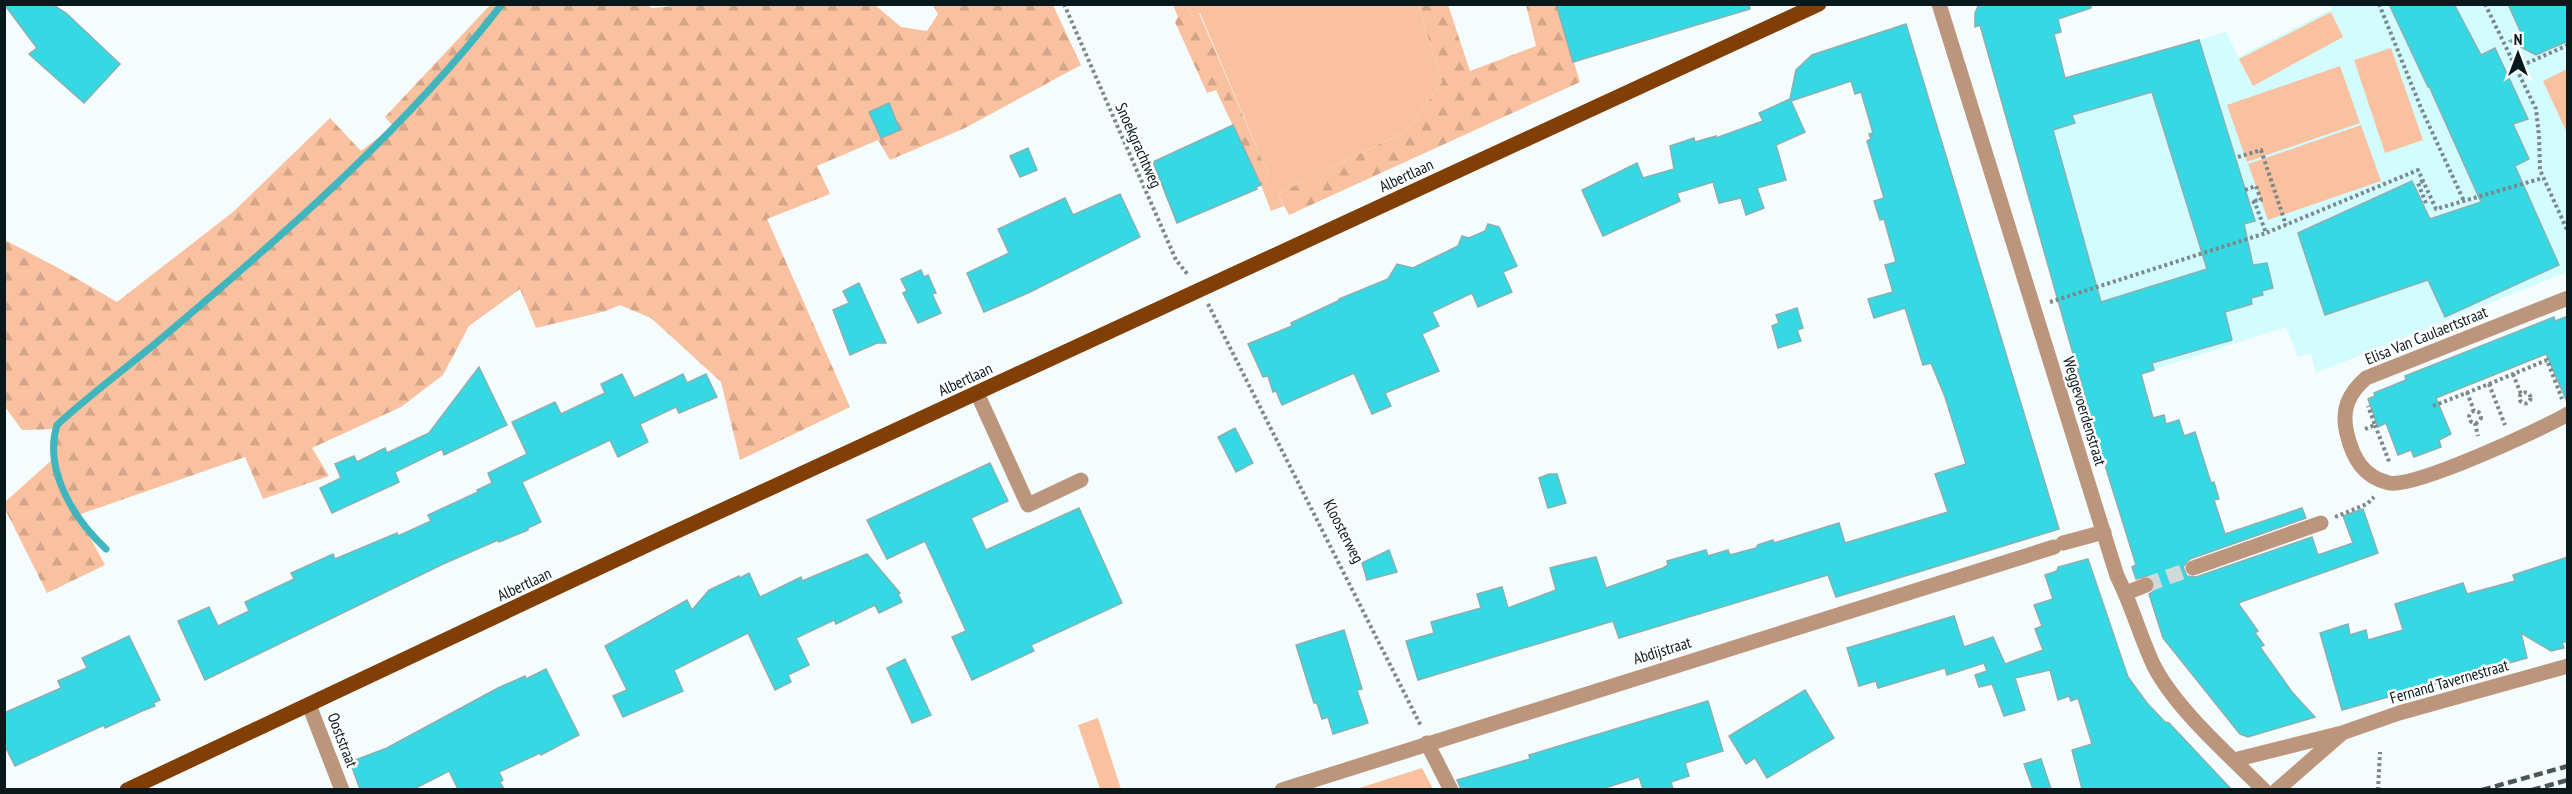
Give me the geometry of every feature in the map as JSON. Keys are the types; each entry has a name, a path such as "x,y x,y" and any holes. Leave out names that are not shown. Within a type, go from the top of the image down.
{"main road":[{"name":"Albertlaan","path":"127,789 1819,4"}],"street":[{"name":"Weggevoerdenstraat","path":"1939,4 2117,576 2155,667 2182,705 2264,789"},
{"name":"Elisa Van Caulaertstraat","path":"2389,483 2369,475 2360,466 2354,457 2347,435 2343,414 2349,396 2359,384 2366,378 2568,298"},
{"path":"978,393 1028,505 1082,480"},
{"path":"2389,483 2406,482 2512,442 2562,411"},
{"path":"2193,568 2321,523"},
{"name":"Abdijstraat","path":"1282,789 2104,532"},
{"path":"2126,593 2146,585"},
{"name":"Fernand Tavernestraat","path":"2234,760 2342,733 2399,713 2568,666"},
{"name":"Ooststraat","path":"309,705 342,789"},
{"name":"Fernand Tavernestraat","path":"2277,789 2342,733"},
{"path":"1427,743 1451,789"}],"path":[{"name":"Snoekgrachtweg","path":"1064,4 1176,260 1201,291"},
{"path":"2379,4 2421,108 2464,201"},
{"path":"2485,4 2536,109 2540,136 2540,170 2568,232"},
{"path":"2516,68 2568,45"},
{"path":"2238,157 2261,150 2286,225"},
{"path":"2034,307 2266,233 2418,170 2436,209 2543,178"},
{"path":"2423,181 2418,183 2427,206"},
{"path":"2245,190 2256,186 2261,200 2252,201 2255,203 2266,233"},
{"name":"Kloosterweg","path":"1201,291 1409,698 1427,743"},
{"path":"2433,406 2547,360 2564,402 2562,411"},
{"path":"2513,374 2521,394 2520,402 2529,403 2536,409"},
{"path":"2489,384 2512,442"},
{"path":"2467,392 2474,411 2481,415 2479,422 2475,423"},
{"path":"2521,394 2529,395 2529,403"},
{"path":"2474,411 2468,418 2470,422 2475,423"},
{"path":"2505,425 2516,420"},
{"path":"2475,423 2478,436"},
{"path":"2375,425 2392,469 2400,467 2406,482"},
{"path":"2321,523 2367,504 2389,483"},
{"path":"2378,789 2380,752"}],"shaded area":[{"path":"2330,5 2567,5 2567,272 2316,373 2311,353 2298,357 2286,327 2084,392 2000,97 2226,32 2238,57 2332,9"}],"green space":[{"path":"648,4 651,8 698,4 875,5 901,27 927,31 938,14 933,5 1053,5 1081,65 965,128 890,160 878,140 817,166 830,194 767,219 850,407 740,460 721,382 651,318 620,305 606,311 536,328 520,289 469,326 443,375 401,407 312,448 329,476 263,499 245,457 78,515 105,565 47,593 5,509 5,502 54,458 56,429 22,430 5,407 5,240 117,302 233,212 330,118 361,151 393,126 385,117 490,5"},
{"path":"1173,5 1187,5 1192,16 1199,13 1268,174 1261,185 1216,90 1207,93 1175,22 1178,17"},
{"path":"1187,5 1418,5 1442,82 1406,131 1278,194 1284,206 1271,211 1261,185 1268,174 1200,13 1192,16"},
{"path":"1418,5 1448,5 1470,71 1536,46 1526,5 1556,5 1580,82 1289,215 1278,194 1406,131 1442,82"},
{"path":"2331,12 2343,37 2253,86 2239,59"},
{"path":"2391,48 2423,140 2385,153 2354,60"},
{"path":"2340,66 2360,123 2247,162 2227,105"},
{"path":"2567,69 2567,133 2543,81"},
{"path":"2361,125 2381,181 2268,220 2248,164"},
{"path":"1098,718 1121,789 1100,789 1078,725"},
{"path":"1422,768 1433,789 1356,789"}],"building":[{"path":"4,4 52,4 66,13 120,64 84,103 29,54 37,48"},
{"path":"1556,4 1749,4 1750,9 1573,62"},
{"path":"1979,4 2091,4 2091,8 2058,19 2061,32 2054,34 2065,78 2199,40 2255,221 2244,224 2253,265 2267,263 2273,288 2262,291 2263,295 2251,298 2252,304 2225,312 2232,340 2152,363 2154,370 2141,374 2153,418 2164,415 2166,424 2179,420 2184,436 2195,432 2211,483 2214,482 2219,499 2214,500 2225,534 2302,508 2306,518 2190,559 2183,567 2187,576 2196,577 2312,537 2318,555 2353,543 2343,516 2363,509 2378,553 2238,603 2258,631 2255,633 2264,645 2260,647 2292,692 2315,717 2248,737 2240,734 2163,638 2149,594 2154,591 2155,582 2148,576 2136,579 2132,567 2136,565 2100,449 1980,25 1975,27 1975,13","holes":["2152,92 2207,269 2101,302 2053,130 2075,123 2072,115"]},
{"path":"2389,4 2454,4 2481,55 2495,48 2528,119 2513,124 2529,159 2515,166 2559,265 2445,317 2428,280 2325,315 2298,233 2412,181 2430,219 2481,202"},
{"path":"2508,4 2568,4 2568,41 2536,55 2509,41 2522,35"},
{"path":"1906,24 2059,529 1836,597 1828,575 1619,638 1613,621 1418,680 1406,641 1434,633 1431,622 1481,608 1477,594 1502,587 1508,608 1556,590 1550,568 1596,557 1606,588 1663,568 1668,565 1667,561 1706,550 1708,556 1728,550 1730,555 1756,548 1758,545 1773,540 1774,543 1839,523 1845,543 1948,512 1935,474 1966,464 1945,397 1931,363 1923,365 1905,308 1874,318 1868,299 1893,292 1885,265 1896,262 1884,219 1880,220 1874,201 1884,198 1867,141 1871,139 1869,134 1873,133 1861,92 1855,94 1851,81 1791,101 1805,132 1776,145 1786,180 1757,188 1764,208 1746,215 1741,198 1719,203 1713,182 1677,193 1680,201 1603,236 1582,190 1637,163 1643,178 1674,169 1670,146 1694,138 1695,142 1716,136 1716,138 1763,121 1759,113 1790,99 1796,70 1812,55"},
{"path":"889,103 900,130 881,138 869,112"},
{"path":"1233,125 1261,185 1256,187 1257,189 1177,223 1153,162"},
{"path":"1028,148 1037,170 1020,177 1010,156"},
{"path":"1120,194 1140,237 1028,293 984,312 967,273 1009,253 998,229 1065,198 1073,215"},
{"path":"1488,224 1499,227 1517,266 1503,272 1512,292 1478,307 1472,293 1432,312 1439,326 1422,334 1439,371 1385,393 1391,406 1372,414 1354,373 1282,405 1276,391 1273,392 1268,376 1263,377 1248,344 1292,326 1291,323 1339,299 1388,279 1397,264 1413,268 1458,246 1462,236 1469,238 1485,231"},
{"path":"921,270 924,277 928,275 936,293 932,294 941,313 918,323 903,293 907,291 901,279"},
{"path":"859,283 886,343 877,343 850,355 833,310 849,303 843,291"},
{"path":"1797,308 1803,328 1797,330 1801,341 1778,348 1772,326 1779,323 1776,315"},
{"path":"2568,316 2568,404 2546,354 2436,398 2451,434 2439,440 2441,447 2414,457 2411,450 2398,455 2386,423 2378,427 2368,399 2375,396 2374,393 2406,380 2405,376 2554,317 2555,321"},
{"path":"479,367 507,425 444,455 442,449 395,472 399,482 332,513 320,488 341,478 335,464 354,456 357,462 385,448 387,453 429,433"},
{"path":"622,374 634,398 683,374 687,383 706,374 717,397 679,413 676,407 640,424 648,442 618,457 610,440 522,482 541,522 528,530 499,542 498,540 443,564 205,680 178,621 209,607 218,626 249,611 245,602 294,579 291,573 333,554 335,559 397,533 398,536 431,521 428,515 492,483 488,473 527,454 512,422 555,402 561,414 605,393 601,384"},
{"path":"1235,428 1253,463 1236,472 1218,437"},
{"path":"990,463 1008,501 971,518 986,550 1079,508 1122,603 1031,645 1034,651 972,680 952,637 966,631 925,541 887,559 867,520"},
{"path":"1557,474 1566,503 1548,508 1539,478"},
{"path":"1389,550 1397,572 1367,580 1362,563"},
{"path":"867,554 900,593 898,594 902,602 879,613 875,605 836,624 834,620 796,638 809,665 788,675 791,682 775,690 748,633 674,670 683,691 623,717 613,696 627,690 605,646 687,600 692,610 709,590 739,576 740,578 749,573 760,597 801,577 802,581"},
{"path":"2568,557 2568,642 2562,642 2564,648 2551,651 2521,633 2527,658 2342,710 2320,633 2348,624 2350,635 2366,630 2368,640 2403,630 2395,604 2463,583 2467,594 2515,581 2513,575"},
{"path":"2088,559 2128,677 2147,703 2231,789 2082,789 2072,750 2092,744 2078,698 2071,701 2069,696 2058,700 2050,670 2015,678 2025,710 2004,716 1992,684 1979,687 1975,675 1987,671 1984,663 1947,675 1945,668 1878,688 1876,681 1859,686 1847,648 1954,616 1964,647 1993,637 2005,664 2043,650 2035,629 2042,626 2034,605 2053,599 2045,575 2057,571 2058,567"},
{"path":"1344,630 1362,689 1357,690 1368,723 1333,734 1328,717 1322,719 1317,703 1314,703 1296,645"},
{"path":"129,636 160,700 153,703 155,706 105,728 104,725 15,766 4,744 4,713 61,688 58,681 87,668 82,658"},
{"path":"905,659 931,715 912,723 887,668"},
{"path":"546,669 579,735 541,755 540,753 499,772 503,780 500,782 504,789 458,789 449,771 414,789 360,789 350,762 387,748 498,688 525,676 526,679"},
{"path":"1805,690 1834,738 1767,778 1755,758 1746,764 1729,736"},
{"path":"1708,701 1723,751 1685,763 1689,776 1671,782 1673,789 1643,789 1639,777 1602,789 1461,789 1457,780 1530,759 1529,755"},
{"path":"2041,759 2051,789 2033,789 2024,764"}],"waterway":[{"path":"106,549 83,523 64,493 54,459 57,425 213,294 344,177 426,93 502,4"}],"tunnel":[{"path":"2146,585 2193,568"}],"railway":[{"path":"2482,790 2568,766"},
{"path":"2532,790 2568,780"}]}
